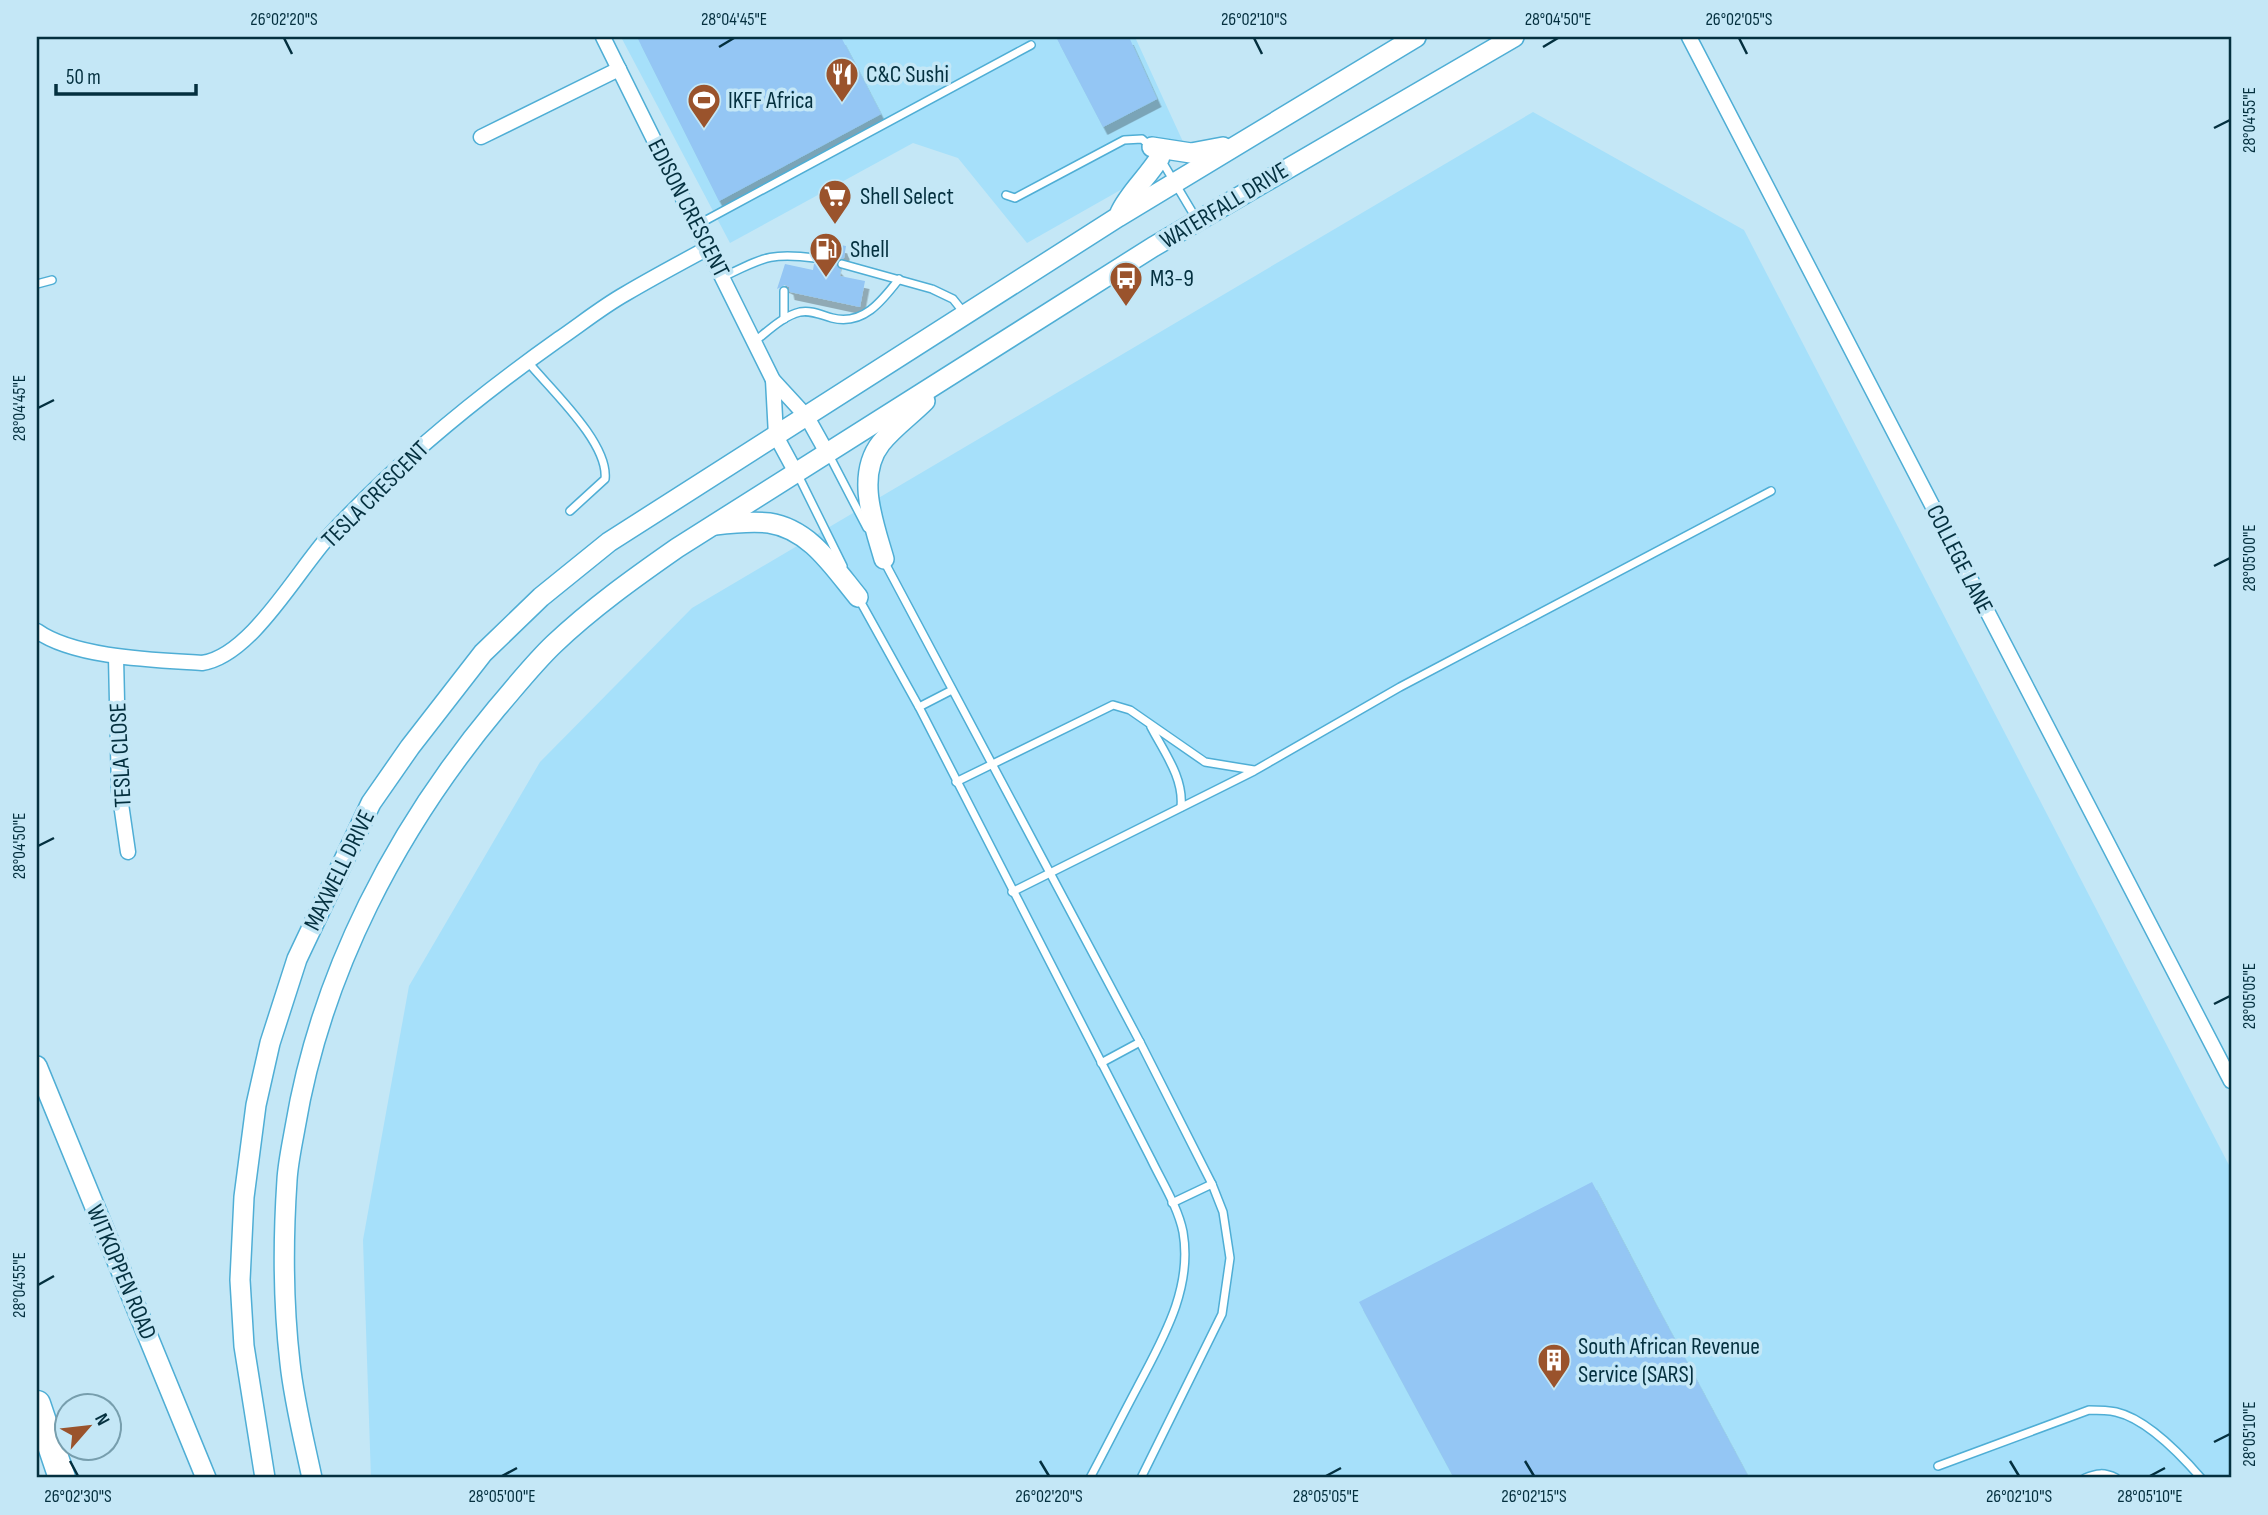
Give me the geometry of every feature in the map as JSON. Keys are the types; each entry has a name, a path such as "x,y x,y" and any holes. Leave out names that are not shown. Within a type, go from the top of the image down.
{"highway":[{"path":"37,1404 62,1478"}],"main road":[{"name":"WATERFALL DRIVE","path":"776,436 1118,217 1416,37"},
{"name":"WATERFALL DRIVE","path":"796,471 1197,221 1514,37"},
{"path":"1118,217 1125,203 1149,175 1156,152 1192,153 1236,145"},
{"path":"884,559 868,492 869,468 873,456 893,429 952,373"},
{"name":"MAXWELL DRIVE","path":"265,1478 244,1346 240,1280 244,1198 256,1105 270,1043 297,959 365,816 410,747 483,653 541,597 609,542 776,436"},
{"name":"MAXWELL DRIVE","path":"312,1478 290,1363 284,1259 287,1178 303,1080 331,990 360,918 391,860 468,743 553,645 624,585 796,471"},
{"path":"711,525 770,523 790,530 820,551 858,597"},
{"name":"WITKOPPEN ROAD","path":"37,1066 206,1478"}],"street":[{"name":"EDISON CRESCENT","path":"603,37 773,380 807,417 826,451"},
{"name":"COLLEGE LANE","path":"1689,37 2231,1081"},
{"path":"481,137 620,69"},
{"name":"TESLA CRESCENT","path":"37,631 54,641 116,657 202,663 216,661 251,634 327,538 377,485 432,437 527,362 622,295 708,248"},
{"name":"EDISON CRESCENT","path":"773,380 776,436 796,471"},
{"name":"TESLA CLOSE","path":"116,657 119,790 128,852"}],"lane":[{"path":"697,225 1031,46"},
{"path":"1006,195 1014,198 1124,140 1142,139 1156,152 1197,221"},
{"path":"723,277 766,257 787,254 815,258"},
{"path":"787,254 787,264"},
{"path":"842,264 932,289 953,299 965,315"},
{"path":"37,285 52,279"},
{"path":"754,341 789,316 808,311 834,318 859,318 883,300 899,279"},
{"path":"784,291 784,319"},
{"path":"527,362 592,437 606,467 605,480 570,511"},
{"path":"826,451 1140,1042 1212,1184 1223,1212 1230,1258 1222,1314 1140,1478"},
{"path":"796,471 858,597 919,707 1101,1063 1172,1203 1183,1231 1185,1264 1177,1306 1090,1478"},
{"path":"1012,892 1254,771 1400,687 1771,491"},
{"path":"919,707 952,690"},
{"path":"956,782 1113,705 1130,710 1205,762 1254,771"},
{"path":"1149,723 1179,782 1181,807"},
{"path":"1101,1063 1140,1042"},
{"path":"1172,1203 1212,1184"},
{"path":"1938,1465 2089,1410 2103,1410 2129,1416 2165,1441 2201,1478"},
{"path":"2085,1478 2107,1473 2116,1478"}],"shaded area":[{"path":"621,37 1135,37 1184,144 1184,154 1027,243 958,158 913,143 730,243"},
{"path":"1533,112 1744,230 2231,1169 2231,1478 371,1478 363,1240 409,986 540,762 692,608"}],"building":[{"path":"637,37 841,37 881,114 719,201"},
{"path":"1056,37 1129,37 1157,99 1103,127"},
{"path":"818,241 846,246 844,258 838,259 836,265 841,270 840,276 865,281 860,307 790,292 785,285 777,289 785,264 813,270 814,264 821,259 816,252"},
{"name":"South African Revenue Service (SARS)","path":"1592,1182 1749,1478 1454,1478 1359,1302"}],"place":[{"name":"C&C Sushi","path":"842,104"},
{"name":"IKFF Africa","path":"704,130"},
{"name":"Shell Select","path":"835,226"},
{"name":"Shell","path":"826,279"},
{"name":"M3-9","path":"1126,308"},
{"name":"South African Revenue Service (SARS)","path":"1554,1390"}]}
